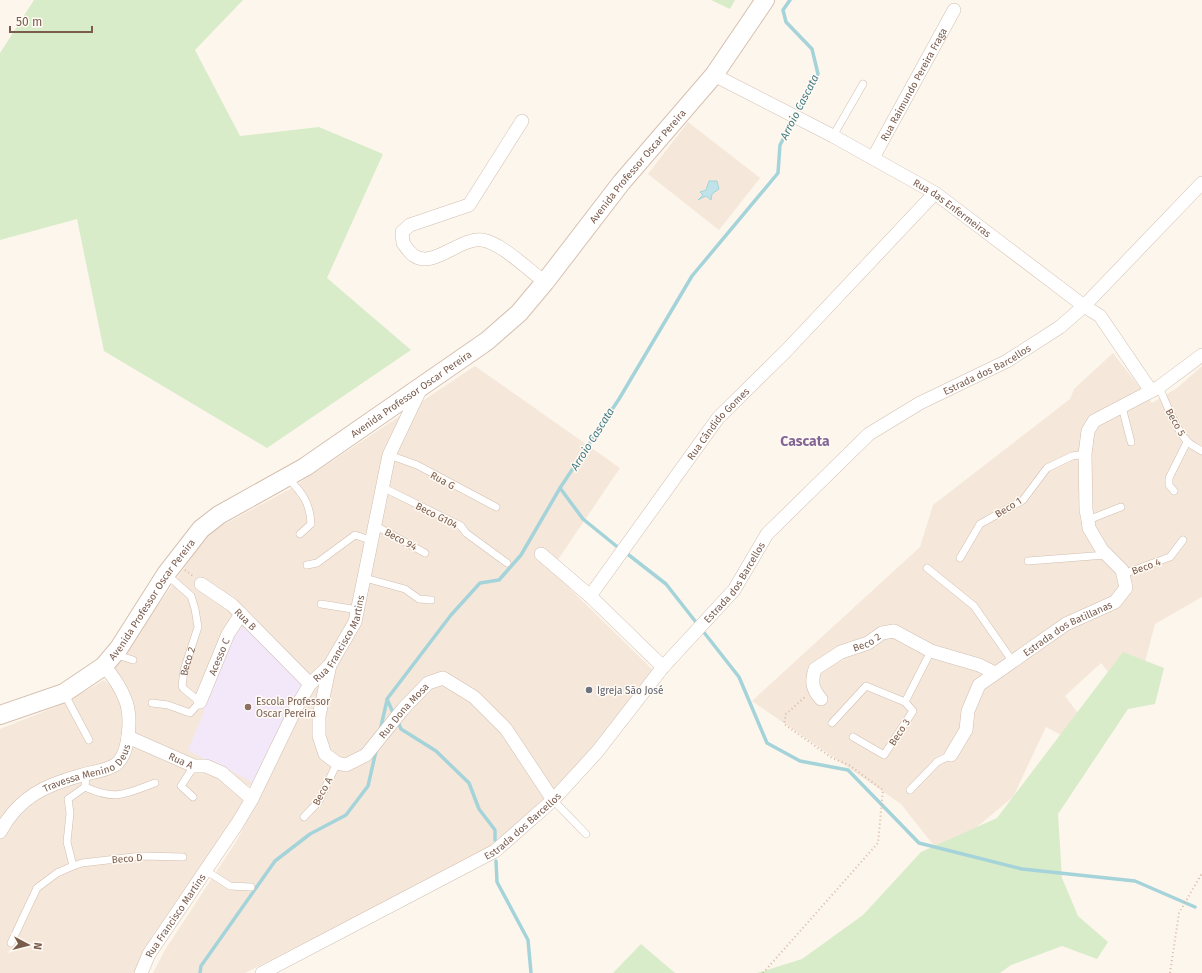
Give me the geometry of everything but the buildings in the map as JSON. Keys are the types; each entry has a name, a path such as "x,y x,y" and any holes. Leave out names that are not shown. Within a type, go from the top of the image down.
{"main road":[{"name":"Avenida Professor Oscar Pereira","path":"0,716 64,693 109,660 170,568 201,529 219,515 305,467 422,384 487,341 520,313 620,183 714,75 765,0"}],"street":[{"name":"Rua Raimundo Pereira Fraga","path":"873,158 954,10"},
{"name":"Rua das Enfermeiras","path":"714,75 833,136 935,193 1084,306 1100,316 1155,389"},
{"path":"522,120 469,204 410,225 402,232 402,243 413,255 422,259 435,257 461,244 480,240 495,243 545,282"},
{"name":"Estrada dos Barcellos","path":"262,973 495,851 553,800 597,752 663,667 734,590 767,534 869,434 920,403 1007,361 1060,328 1084,306 1202,183"},
{"name":"Rua Cândido Gomes","path":"590,596 718,418 786,351 935,193"},
{"path":"1123,574 1122,570 1102,550 1089,528 1086,510 1085,454 1088,431 1094,422 1155,389 1202,355"},
{"name":"Rua Francisco Martins","path":"141,973 149,954 252,799 297,706 310,684 330,665 356,622 389,455 422,384"},
{"path":"541,554 590,596 663,667"},
{"name":"Estrada dos Batillanas","path":"951,755 966,730 968,711 979,685 1066,624 1115,602 1126,588 1123,574"},
{"name":"Rua B","path":"201,584 232,605 310,684"},
{"name":"Acesso C","path":"200,702 228,634 241,614"},
{"name":"Beco 2","path":"817,694 812,679 815,669 841,652 868,643 882,633 894,631 931,652 979,665 995,673"},
{"name":"Travessa Menino Deus","path":"0,832 9,815 23,802 45,787 114,766 124,755 128,737 129,713 126,700 114,676 109,660"},
{"path":"330,665 319,716 319,736 325,754 336,763"},
{"name":"Rua Dona Mosa","path":"336,763 346,765 366,755 404,709 428,683 443,678 474,697 506,729 553,800"},
{"name":"Rua A","path":"128,737 194,766 206,766 222,774 252,799"}],"lane":[{"path":"833,136 863,84"},
{"name":"Beco 5","path":"1155,389 1187,442 1202,450"},
{"path":"1122,407 1131,442"},
{"path":"1174,491 1169,485 1169,478 1187,442"},
{"name":"Beco 1","path":"960,558 980,524 1023,500 1047,468 1072,456 1085,454"},
{"name":"Rua G","path":"389,455 417,465 496,507"},
{"path":"288,477 302,494 310,510 311,524 300,534"},
{"name":"Beco G104","path":"382,487 460,526 466,533 507,563"},
{"path":"1088,520 1121,507"},
{"name":"Beco 94","path":"376,526 425,553"},
{"path":"307,565 317,563 355,535 373,541"},
{"name":"Beco 4","path":"1123,574 1170,557 1183,540"},
{"path":"1028,561 1106,555"},
{"name":"Beco 2","path":"170,568 191,596 195,610 198,627 184,670 182,686 200,702"},
{"path":"927,568 974,606 1013,662"},
{"path":"365,578 405,589 419,599 431,600"},
{"path":"321,604 358,610"},
{"path":"832,723 866,686 905,702 931,652"},
{"path":"109,660 133,660"},
{"path":"64,693 89,740"},
{"path":"152,703 168,705 190,713 200,702"},
{"name":"Beco 3","path":"853,737 884,755 913,711 905,702"},
{"name":"Estrada dos Batillanas","path":"910,790 937,762 951,755"},
{"name":"Beco A","path":"304,818 319,801 336,763"},
{"path":"193,797 181,786 194,766"},
{"path":"86,774 86,788"},
{"path":"86,788 99,794 119,796 155,783"},
{"path":"73,866 67,842 70,814 68,799 86,788"},
{"path":"553,800 586,834"},
{"name":"Beco D","path":"11,943 38,888 57,873 82,863 142,856 183,857"},
{"path":"205,870 230,886 251,887"}],"path":[{"path":"170,568 201,584"},
{"path":"763,973 878,843 883,790 850,765 832,758 784,724 786,714 817,694"},
{"path":"1170,973 1179,913 1202,873"}],"shaded area":[{"path":"688,122 760,178 719,230 648,174"},
{"path":"1113,353 1152,403 1177,388 1202,366 1202,597 1155,624 1134,704 1101,663 1065,696 1080,716 1063,736 1046,727 1013,797 942,856 901,804 752,701 920,547 933,505 1070,399 1074,389"},
{"path":"475,366 620,468 551,570 656,673 556,791 491,848 245,973 153,973 165,950 237,840 260,794 240,780 193,763 133,733 131,697 125,682 115,668 208,533 290,489"},
{"name":"Escola Professor Oscar Pereira","path":"236,624 264,639 307,684 256,785 214,761 204,759 188,750 204,712 203,702"},
{"path":"104,680 121,696 126,738 208,770 246,800 238,818 152,936 136,973 0,973 0,729 65,703"}],"green space":[{"path":"34,0 243,0 195,50 240,136 319,127 383,154 327,278 411,350 267,448 104,351 77,219 0,240 0,53"},
{"path":"711,0 735,0 730,9"},
{"path":"1123,652 1164,668 1155,704 1128,709 1058,814 1062,878 1078,916 1108,942 1097,959 1062,946 1011,965 1000,973 757,973 802,959 863,915 921,852 997,818"},
{"path":"641,944 675,973 613,973"}],"water":[{"path":"709,181 717,181 719,189 712,194 711,200 706,196 698,200 703,195 700,192 706,190"}],"waterway":[{"name":"Arroio Cascata","path":"394,715 387,699 451,615 480,583 499,580 521,555 560,488 619,399 692,276 778,173 780,145 818,74 812,49 786,22 783,10 790,0"},
{"path":"560,488 583,519 620,549"},
{"path":"625,552 666,584 739,677 767,743 800,761 848,770 919,843 1022,869 1135,881 1195,907"},
{"path":"380,731 387,700"},
{"name":"Arroio Cascata","path":"397,720 401,729 436,751 469,783 479,809 495,830 495,840"},
{"path":"200,973 201,966 275,861 310,834 346,815 368,786 376,751"},
{"name":"Arroio Cascata","path":"496,861 497,882 528,940 531,973"}],"place":[{"name":"Igreja São José","path":"589,690"},
{"name":"Escola Professor Oscar Pereira","path":"248,707"}],"district":[{"name":"Cascata","path":"805,441"}]}
